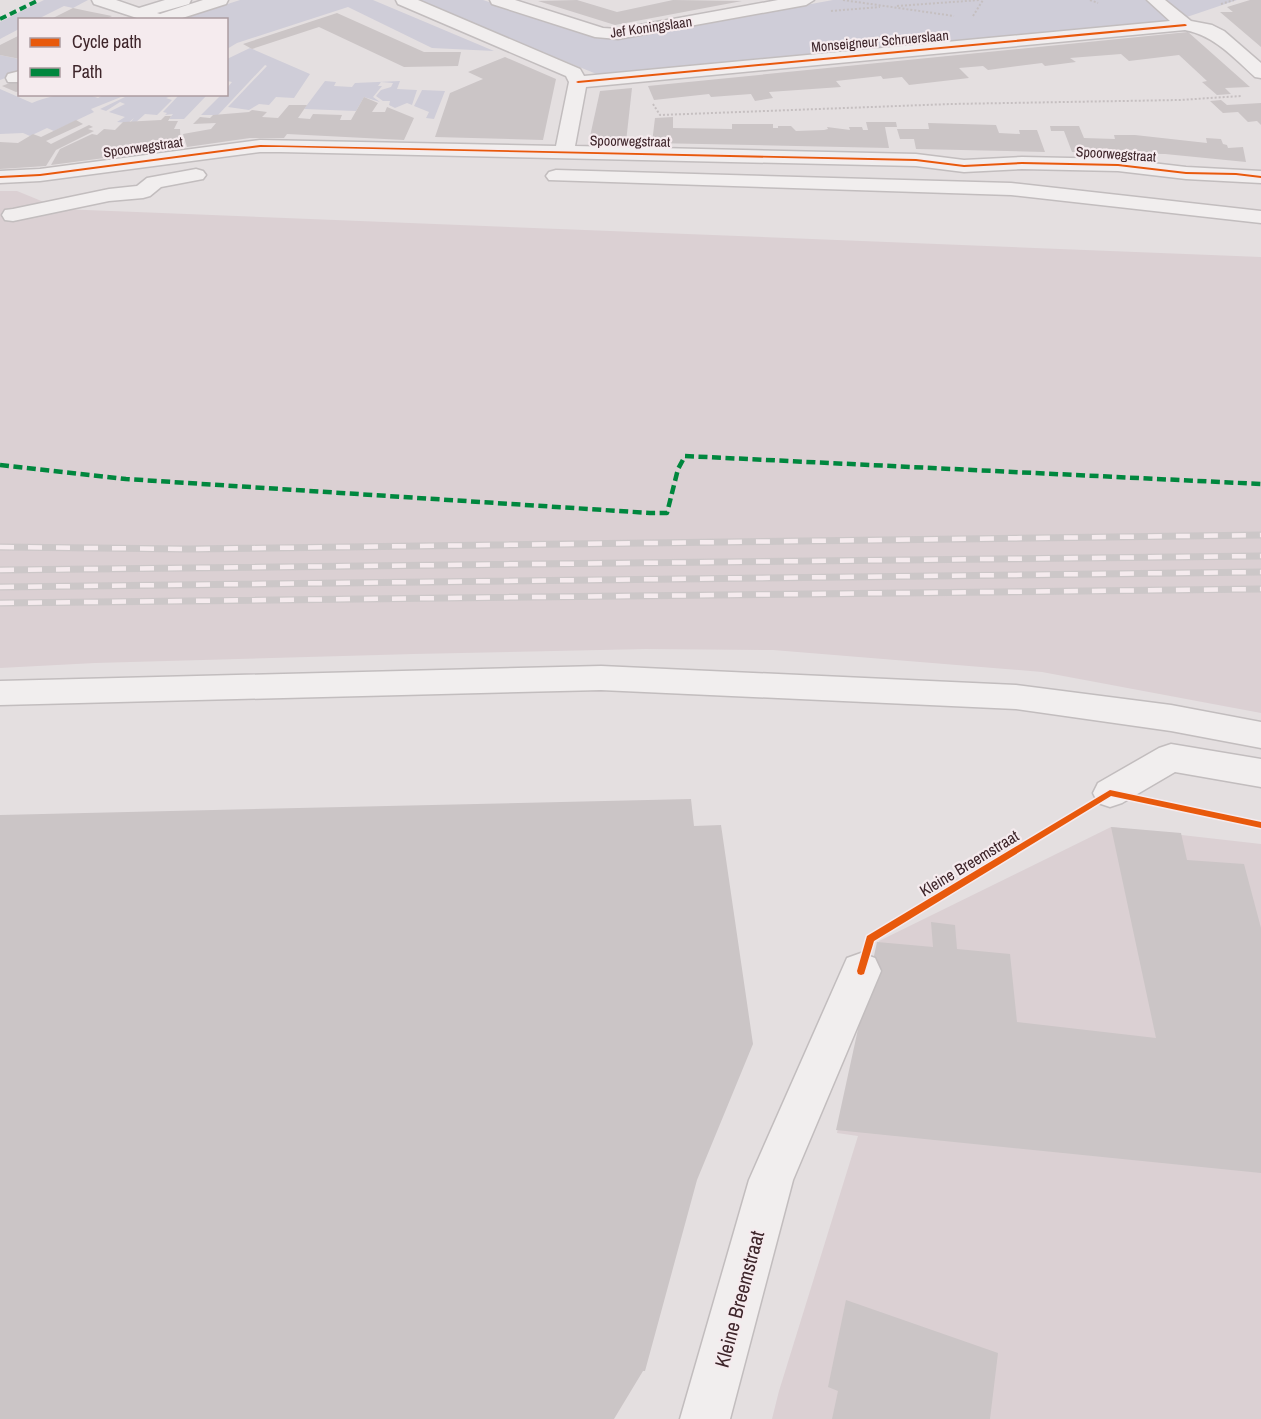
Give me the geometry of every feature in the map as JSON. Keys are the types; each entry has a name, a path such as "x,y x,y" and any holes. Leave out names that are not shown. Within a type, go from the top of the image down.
{"street":[{"path":"138,13 183,0"},
{"path":"163,18 220,0"},
{"path":"404,0 574,73 578,81 564,154"},
{"name":"Jef Koningslaan","path":"498,0 601,33 618,34 793,1"},
{"path":"1155,0 1185,25 1206,29 1218,35 1261,73"},
{"path":"94,3 156,18"},
{"name":"Monseigneur Schruerslaan","path":"578,81 1185,25"},
{"name":"Spoorwegstraat","path":"0,177 39,175 260,146 916,160 964,166 1022,163 1118,165 1186,173 1261,177"},
{"path":"13,215 109,195 143,192 154,182 219,172"},
{"path":"536,175 1011,189 1261,217"},
{"path":"0,693 612,679 877,689 1016,697 1171,718 1261,735"},
{"path":"1110,793 1172,758 1261,773"},
{"name":"Kleine Breemstraat","path":"705,1419 771,1180 861,971"}],"path":[{"path":"831,11 980,0"},
{"path":"635,77 660,115 951,104 1179,100 1249,95"}],"shaded area":[{"path":"44,0 88,0 73,8 64,6 40,18 18,18 18,30 0,39 0,22"},
{"path":"240,0 373,0 494,51 432,48 348,7 237,43 228,48 228,18 184,18"},
{"path":"414,0 483,0 584,33 625,38 833,0 1237,0 1178,20 599,75"},
{"path":"250,48 310,74 294,98 276,97 269,105 259,104 249,110 228,107 267,66 265,65 218,115 201,115 220,96 228,96 228,87 232,82 228,81 228,59"},
{"path":"0,55 18,59 18,73 0,80"},
{"path":"325,81 336,82 334,86 352,87 355,83 400,81 397,89 417,90 412,105 407,103 395,108 389,105 390,101 383,101 376,96 381,90 391,87 393,83 381,82 378,86 382,86 373,97 380,102 364,97 356,111 304,109"},
{"path":"0,89 32,103 56,96 98,98 102,96 171,96 166,98 172,100 157,115 145,114 135,123 130,123 134,118 128,123 117,122 125,117 109,112 125,104 120,102 106,111 100,109 125,97 121,97 91,109 94,112 54,131 47,128 30,136 23,133 0,134"},
{"path":"422,90 445,91 434,119 426,118 429,112 414,106"},
{"path":"178,96 206,96 184,119 169,119 173,114 165,115 167,113 163,112"},
{"path":"0,191 17,191 61,209 1261,257 1261,713 1042,672 773,650 646,649 414,654 0,668"},
{"path":"1111,827 1261,844 1261,1419 772,1419 858,1136 837,1133 879,941"}],"building":[{"path":"577,0 617,12 673,0 742,1 615,25 538,1"},
{"path":"1250,0 1261,0 1261,47 1220,12 1233,12 1227,7"},
{"path":"73,8 112,16 108,18 53,18"},
{"path":"337,13 424,52 461,52 458,66 404,67 319,27 252,49 243,44"},
{"path":"1188,32 1250,87 1225,88 1231,94 1217,95 1202,82 1207,81 1179,55 1129,61 1121,54 1070,58 1076,62 1045,66 1042,63 988,70 983,66 959,68 969,78 909,85 902,77 883,79 881,76 836,81 841,87 769,92 773,98 755,101 751,94 711,97 709,94 654,100 648,86"},
{"path":"18,36 18,59 0,55 0,45"},
{"path":"505,57 556,79 543,140 435,137 450,93 483,79 468,72"},
{"path":"18,80 18,92 2,86"},
{"path":"632,88 626,142 589,141 600,91"},
{"path":"364,97 378,103 372,112 385,112 387,107 414,118 404,140 287,134 284,138 250,138 187,147 183,134 211,129 216,123 193,124 200,117 210,118 213,115 252,110 267,112 262,117 278,118 289,105 307,105 298,118 310,119 313,114 342,115 340,120 351,120"},
{"path":"1221,100 1227,105 1261,103 1261,125 1257,121 1248,122 1238,112 1223,113 1210,101"},
{"path":"165,116 171,116 168,121 178,121 174,129 180,129 181,148 51,165 60,149 92,134 97,135 104,129 115,130 123,122 161,120"},
{"path":"673,117 673,128 732,129 732,124 773,124 773,128 791,126 796,131 824,130 828,129 827,127 850,130 849,127 862,127 863,130 868,130 866,122 896,122 897,127 885,127 889,148 652,143 655,118"},
{"path":"76,120 83,124 46,141 51,144 89,125 93,127 88,129 94,131 56,150 46,166 0,169 0,142 18,143 33,134 41,137"},
{"path":"928,123 996,125 999,133 1020,134 1019,130 1037,130 1045,152 916,149 914,139 900,139 897,129 929,129"},
{"path":"1050,126 1079,126 1084,138 1115,139 1114,135 1135,135 1207,143 1206,138 1221,139 1228,148 1243,147 1246,162 1165,154 1072,152 1064,131 1051,131"},
{"path":"691,799 694,826 721,825 753,1044 697,1180 645,1371 614,1419 0,1419 0,815"},
{"path":"1111,827 1181,833 1187,860 1244,864 1261,928 1261,1173 836,1130 877,942 933,947 931,922 955,925 957,949 1010,954 1017,1022 1156,1038"},
{"path":"846,1300 998,1353 990,1419 832,1419 838,1391 828,1387"}],"railway":[{"path":"0,547 189,549 1261,535"},
{"path":"0,570 1261,556"},
{"path":"0,587 1261,572"},
{"path":"0,603 1261,589"}],"marked path":[{"path":"0,19 39,0"},
{"path":"0,465 126,479 650,513 667,513 678,469 685,456 1261,484"}],"cycle path":[{"path":"578,82 1185,25"},
{"path":"0,177 40,175 260,146 916,160 964,166 1022,163 1118,165 1186,173 1261,177"},
{"path":"861,971 870,939 1110,793 1261,825"}]}
